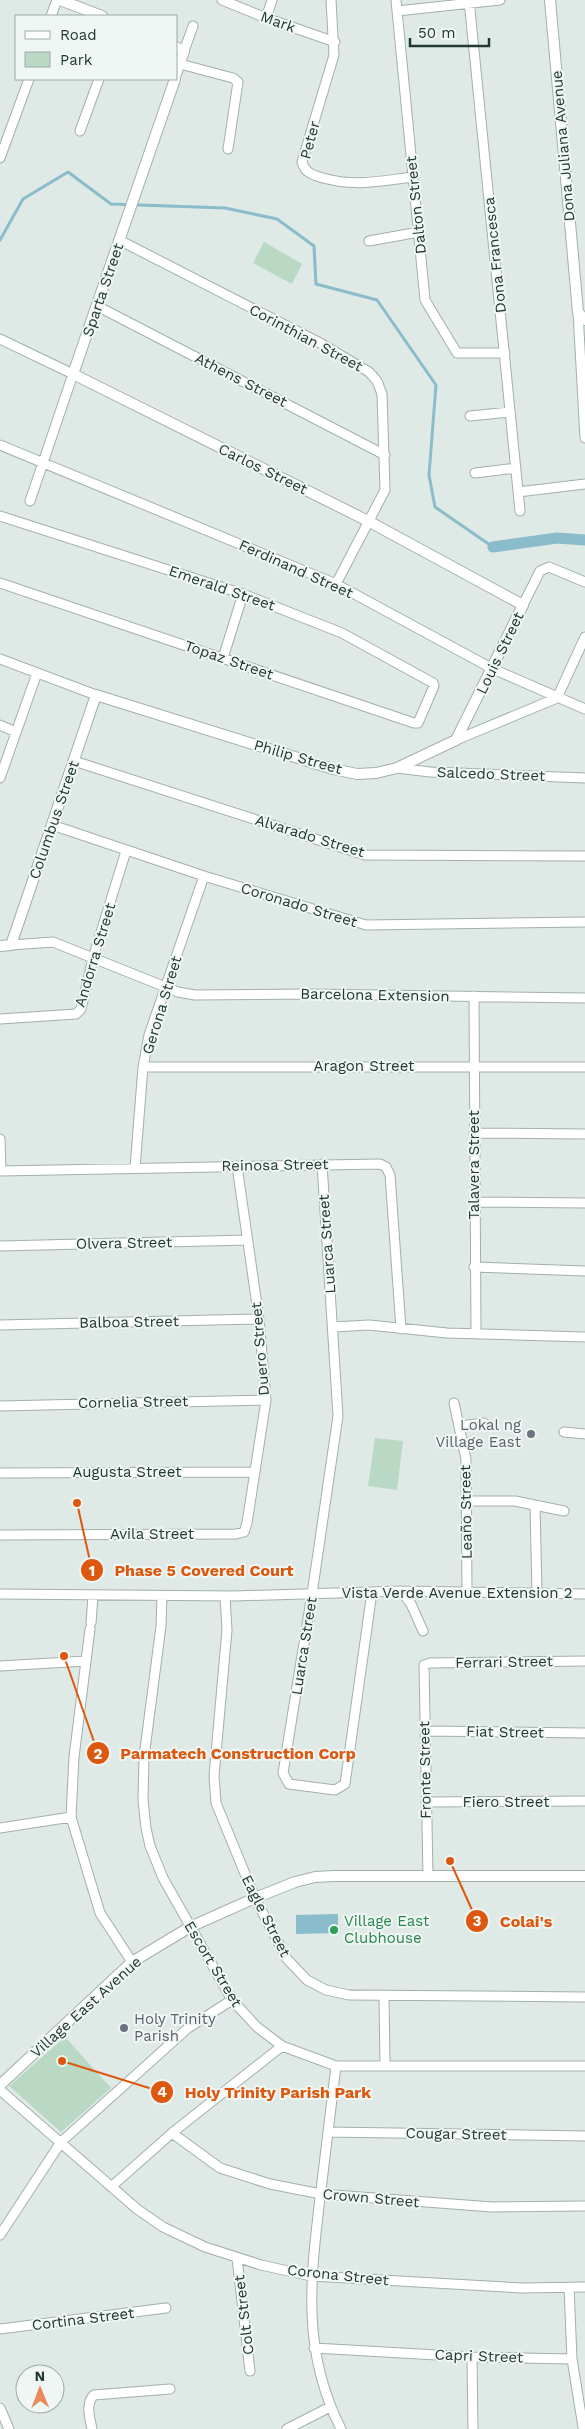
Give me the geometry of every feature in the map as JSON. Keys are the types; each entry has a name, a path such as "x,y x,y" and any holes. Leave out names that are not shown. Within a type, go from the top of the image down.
{"street":[{"path":"51,15 58,0 99,15"},
{"name":"Mark","path":"222,0 266,18 335,42"},
{"path":"266,18 272,0"},
{"name":"Peter","path":"331,0 335,42 334,55 302,162 304,169 309,174 344,184 413,177"},
{"name":"Dalton Street","path":"396,0 426,300 454,351 460,355 504,353"},
{"path":"398,11 500,0"},
{"name":"Dona Juliana Avenue","path":"550,0 578,312"},
{"name":"Dona Francesca","path":"469,2 520,511"},
{"path":"178,69 180,49 193,26"},
{"path":"180,64 233,78 238,82 228,149"},
{"path":"0,158 29,80"},
{"path":"80,130 99,80"},
{"name":"Sparta Street","path":"30,501 175,80"},
{"path":"369,241 419,232"},
{"name":"Corinthian Street","path":"120,240 322,344 369,372 377,381 382,394 385,490 336,584"},
{"name":"Athens Street","path":"97,306 385,455"},
{"path":"578,312 585,320"},
{"path":"578,312 585,438"},
{"name":"Carlos Street","path":"0,339 368,521 523,605"},
{"path":"470,416 510,412"},
{"name":"Ferdinand Street","path":"0,445 336,584 493,669 585,709"},
{"path":"475,473 516,468"},
{"path":"518,492 585,484"},
{"name":"Emerald Street","path":"0,516 243,594 342,633 434,684"},
{"name":"Louis Street","path":"456,740 493,669 540,571 549,567 585,582"},
{"name":"Topaz Street","path":"0,582 414,723 418,723 434,684"},
{"path":"223,658 243,594"},
{"path":"557,698 585,637"},
{"name":"Philip Street","path":"0,659 96,695 333,769 357,774 376,773 397,768 456,740 557,698"},
{"path":"0,778 37,673"},
{"name":"Columbus Street","path":"11,945 96,695"},
{"path":"0,726 16,732"},
{"name":"Alvarado Street","path":"74,761 364,855 585,856"},
{"name":"Salcedo Street","path":"397,768 430,772 585,778"},
{"name":"Coronado Street","path":"52,825 204,876 366,925 585,922"},
{"name":"Andorra Street","path":"0,1019 76,1014 81,1009 93,958 126,851"},
{"name":"Gerona Street","path":"135,1168 143,1067 149,1036 204,876"},
{"name":"Barcelona Extension","path":"11,945 53,942 178,992 196,995 585,998"},
{"path":"0,946 11,945"},
{"name":"Talavera Street","path":"474,996 474,1267 476,1334"},
{"name":"Aragon Street","path":"143,1067 585,1067"},
{"path":"474,1132 585,1134"},
{"path":"0,1139 1,1171"},
{"name":"Luarca Street","path":"322,1164 334,1327 338,1416 312,1594 282,1773 288,1784 335,1790 345,1784 372,1592"},
{"name":"Reinosa Street","path":"1,1171 380,1164 386,1167 390,1175 400,1329"},
{"name":"Duero Street","path":"237,1166 259,1318 266,1400 244,1532"},
{"path":"474,1202 585,1203"},
{"name":"Olvera Street","path":"0,1246 248,1240"},
{"path":"474,1267 585,1271"},
{"name":"Balboa Street","path":"0,1325 259,1318"},
{"path":"334,1327 369,1325 476,1334 585,1337"},
{"name":"Cornelia Street","path":"0,1406 266,1400"},
{"name":"Leaño Street","path":"454,1403 466,1459 468,1501 467,1592"},
{"path":"460,1426 484,1423"},
{"path":"564,1432 585,1434"},
{"name":"Augusta Street","path":"0,1472 254,1472"},
{"path":"468,1501 514,1501 564,1511"},
{"path":"535,1505 536,1593"},
{"name":"Avila Street","path":"0,1534 236,1534 244,1532"},
{"path":"401,1591 411,1604 423,1631"},
{"name":"Vista Verde Avenue Extension 2","path":"0,1594 225,1596 401,1591 585,1594"},
{"path":"93,1596 91,1626 74,1757 71,1818 100,1913 132,1962"},
{"name":"Escort Street","path":"162,1596 161,1626 144,1757 143,1800 150,1846 163,1878 232,2000 257,2027 282,2046 336,2066 585,2066"},
{"name":"Eagle Street","path":"225,1596 227,1630 214,1776 216,1803 256,1898 288,1959 307,1980 326,1990 349,1995 585,1998"},
{"path":"0,1666 86,1661"},
{"name":"Ferrari Street","path":"424,1665 430,1663 585,1661"},
{"name":"Fronte Street","path":"424,1665 428,1876"},
{"name":"Fiat Street","path":"425,1731 585,1733"},
{"name":"Fiero Street","path":"426,1802 585,1801"},
{"path":"0,1828 71,1818"},
{"name":"Village East Avenue","path":"0,2085 132,1962 190,1926 295,1882 315,1877 585,1876"},
{"path":"384,1996 385,2065"},
{"path":"0,2235 61,2142 188,2028 232,2000"},
{"path":"111,2187 172,2133 282,2046"},
{"path":"336,2066 311,2276 314,2348 320,2379 330,2407 341,2429"},
{"name":"Corona Street","path":"0,2090 137,2209 163,2226 205,2247 237,2258 311,2276 522,2288 585,2287"},
{"name":"Cougar Street","path":"328,2132 585,2136"},
{"name":"Crown Street","path":"172,2133 220,2168 270,2184 320,2194 492,2207 585,2206"},
{"name":"Colt Street","path":"237,2258 250,2371"},
{"path":"569,2287 572,2359 583,2428"},
{"name":"Cortina Street","path":"0,2329 166,2308"},
{"name":"Capri Street","path":"314,2348 472,2357 572,2359"},
{"path":"472,2357 474,2429"},
{"path":"92,2429 89,2407 90,2399 94,2395 170,2389"},
{"path":"287,2429 330,2407"},
{"path":"0,2408 9,2429"}],"green space":[{"path":"264,242 302,264 292,284 253,263"},
{"path":"375,1438 403,1441 397,1490 368,1486"},
{"path":"65,2037 111,2088 61,2132 9,2086"}],"water":[{"path":"338,1914 338,1933 296,1934 296,1915"}],"waterway":[{"path":"0,240 23,199 68,172 111,204 225,208 277,219 314,246 316,284 377,300 436,385 429,475 435,507 493,547"},
{"path":"493,547 557,538 585,540"}],"place":[{"name":"Lokal ng Village East","path":"531,1434"},
{"name":"Phase 5 Covered Court","path":"77,1503"},
{"name":"Parmatech Construction Corp","path":"64,1656"},
{"name":"Colai's","path":"450,1861"},
{"name":"Village East Clubhouse","path":"334,1930"},
{"name":"Holy Trinity Parish","path":"124,2028"},
{"name":"Holy Trinity Parish Park","path":"62,2061"}]}
